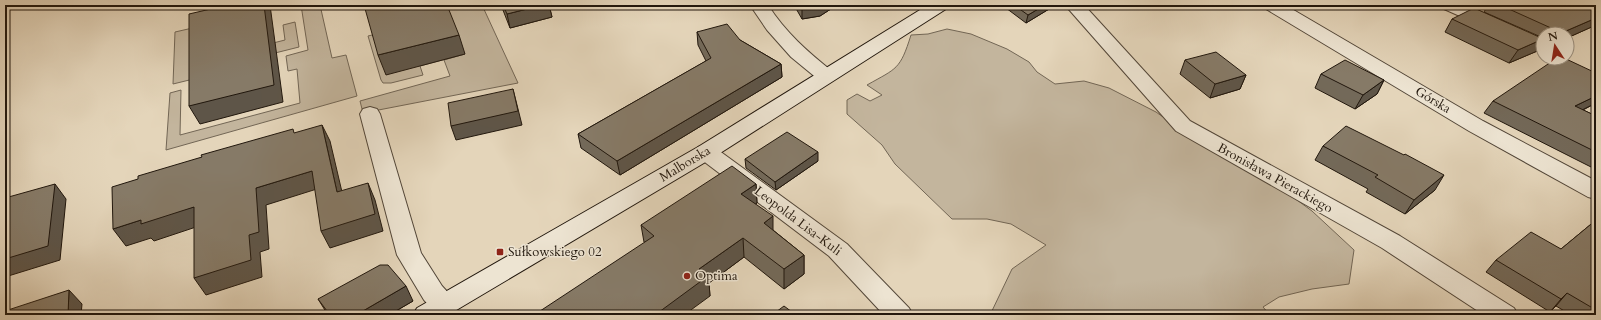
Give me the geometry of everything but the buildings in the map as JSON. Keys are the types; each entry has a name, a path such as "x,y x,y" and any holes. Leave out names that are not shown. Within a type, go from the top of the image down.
{"street":[{"path":"760,5 768,20 780,36 801,56 826,76"},
{"name":"Malborska","path":"435,310 706,152 940,5"},
{"name":"Bronisława Pierackiego","path":"1074,5 1177,120 1191,132 1391,242 1505,315"},
{"name":"Górska","path":"1272,5 1476,126 1596,191"},
{"path":"1450,5 1507,31"},
{"path":"370,114 409,255 433,293 435,310"},
{"name":"Leopolda Lisa-Kuli","path":"706,152 838,250 900,315"}],"shaded area":[{"path":"301,5 320,5 332,58 346,55 357,96 166,150 170,93 181,90 180,135 300,103 297,69 288,71 286,56 308,50"},
{"path":"427,5 482,5 518,83 363,113 360,101 450,76 444,60 465,54 420,66 423,75 391,83 383,83 368,36 421,23"},
{"path":"267,11 194,63 285,40 283,25 295,22 299,47 275,53 275,59 173,84 175,32"},
{"path":"947,29 971,34 1007,49 1029,62 1037,72 1055,84 1084,81 1109,88 1156,112 1193,138 1282,189 1312,211 1354,250 1349,284 1312,289 1279,297 1263,307 1270,315 990,315 1012,269 1046,245 1011,224 987,219 952,219 895,164 882,145 847,114 847,100 857,94 870,101 882,95 867,85 896,67 904,55 911,35 928,34"}],"place":[{"name":"Sułkowskiego 02","path":"500,252"},
{"name":"Optima","path":"687,276"}]}
